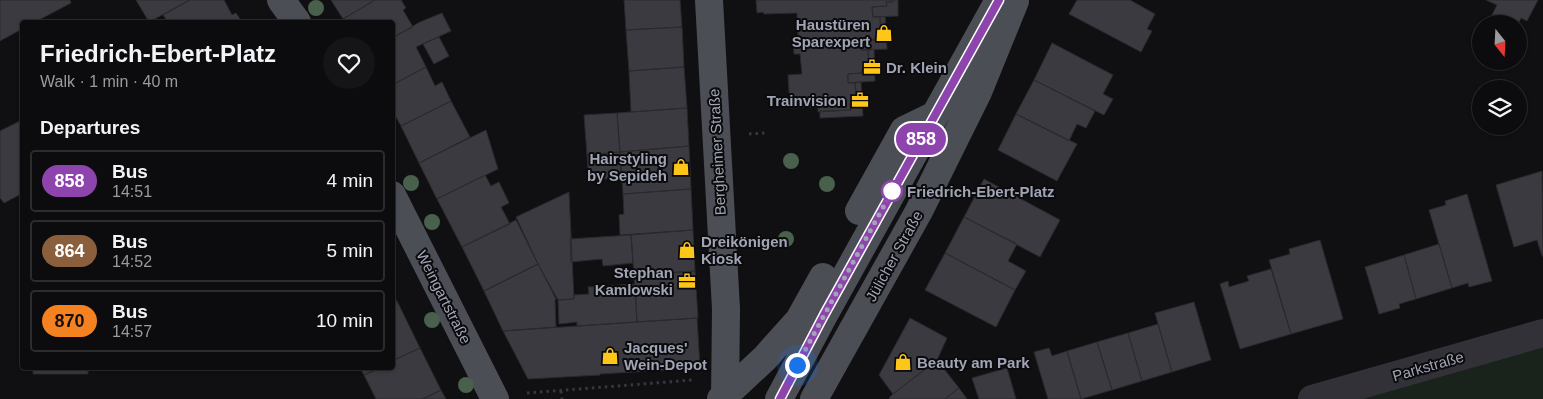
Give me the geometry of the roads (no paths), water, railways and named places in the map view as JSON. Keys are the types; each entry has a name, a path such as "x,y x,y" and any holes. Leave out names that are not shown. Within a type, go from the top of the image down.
{"main road":[{"path":"281,0 296,20"},
{"name":"Bergheimer Straße","path":"709,0 726,309 724,398"},
{"path":"780,399 815,331 999,0"},
{"name":"Jülicher Straße","path":"814,399 920,211 978,92 1016,0"},
{"path":"724,398 799,320 904,130 935,114"},
{"name":"Weingartstraße","path":"395,200 507,396"}],"street":[{"name":"Parkstraße","path":"1312,399 1543,333"}],"place":[{"name":"Haustüren Sparexpert","path":"884,33"},
{"name":"Dr. Klein","path":"872,67"},
{"name":"Trainvision","path":"860,100"},
{"name":"Hairstyling by Sepideh","path":"681,167"},
{"name":"Friedrich-Ebert-Platz","path":"892,191"},
{"name":"Dreikönigen Kiosk","path":"687,250"},
{"name":"Stephan Kamlowski","path":"687,281"},
{"name":"Jacques' Wein-Depot","path":"610,356"},
{"name":"Beauty am Park","path":"903,362"}]}
